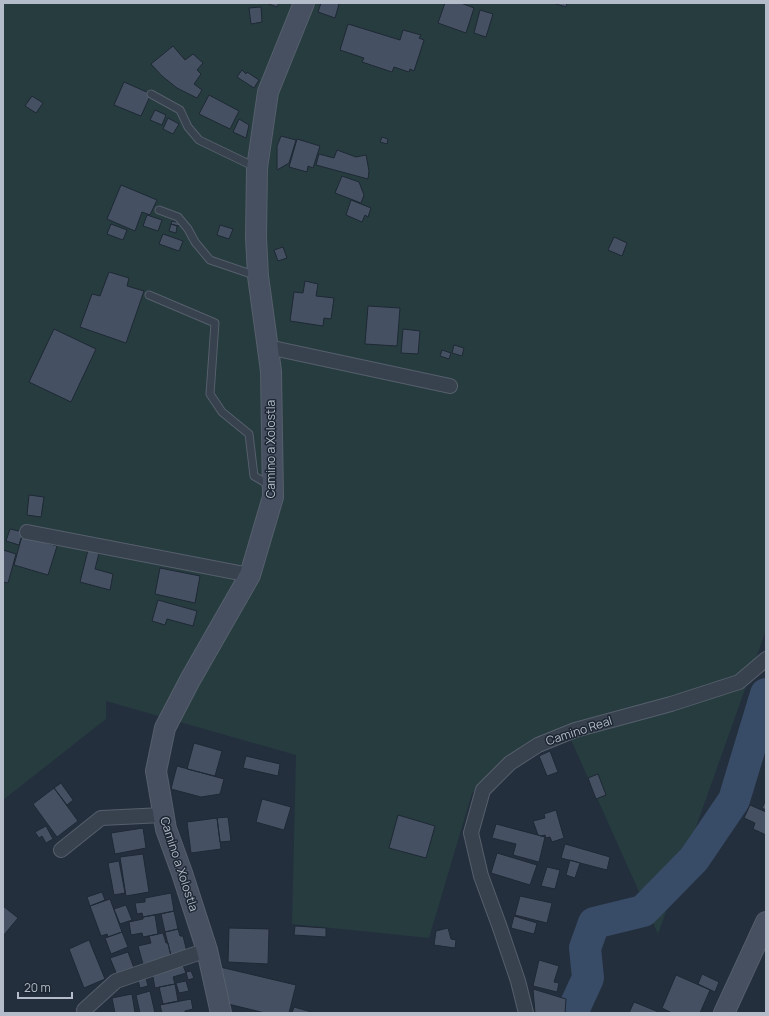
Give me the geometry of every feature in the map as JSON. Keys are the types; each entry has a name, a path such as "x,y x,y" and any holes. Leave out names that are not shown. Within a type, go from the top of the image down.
{"street":[{"name":"Camino a Xolostla","path":"221,1013 207,950 166,829 156,771 165,728 190,680 250,575 273,497 271,371 258,276 256,237 257,168 268,92 304,3"},
{"path":"268,347 450,386"},
{"path":"27,532 250,575"},
{"name":"Camino Real","path":"526,1013 518,981 481,876 471,833 484,790 510,763 538,745 575,730 671,704 739,682 766,659"},
{"path":"61,850 101,818 163,815"},
{"path":"724,1013 766,922"},
{"path":"84,1010 116,981 207,950"},
{"path":"739,1013 766,951"}],"lane":[{"path":"151,94 180,110 188,127 199,140 257,168"},
{"path":"159,210 178,217 195,242 210,260 258,276"},
{"path":"149,295 215,323 210,394 222,412 249,434 254,476 273,487"}],"green space":[{"path":"3,3 766,3 766,630 658,934 567,731 472,793 429,938 292,924 296,755 106,701 106,719 3,800"}],"building":[{"path":"266,3 279,3 277,7"},
{"path":"321,3 339,4 335,18 318,12"},
{"path":"445,3 461,3 474,8 466,33 438,23"},
{"path":"553,3 567,3 566,7"},
{"path":"261,7 262,22 251,24 249,8"},
{"path":"480,10 493,14 486,37 474,33"},
{"path":"348,24 400,40 403,30 421,35 419,38 424,40 414,71 410,69 409,72 394,67 392,72 362,62 364,58 340,50"},
{"path":"173,46 185,60 193,54 203,63 197,70 201,74 194,84 202,90 197,98 177,88 162,76 151,64"},
{"path":"242,70 246,74 247,72 259,80 254,88 237,77"},
{"path":"124,82 151,94 141,116 114,105"},
{"path":"209,95 239,111 230,129 199,114"},
{"path":"32,96 43,103 36,113 25,106"},
{"path":"155,110 166,115 162,125 150,120"},
{"path":"168,118 179,124 173,134 163,129"},
{"path":"239,119 249,125 246,138 233,132"},
{"path":"281,136 296,140 289,163 277,170 277,146"},
{"path":"382,137 388,139 387,144 380,142"},
{"path":"297,139 320,146 313,168 308,166 307,172 289,167"},
{"path":"337,150 356,157 366,155 369,171 368,179 316,165 319,154 334,158"},
{"path":"342,176 359,182 364,195 361,203 335,193"},
{"path":"121,185 157,200 150,215 142,212 135,231 107,219"},
{"path":"351,200 371,208 368,217 365,215 362,222 346,215"},
{"path":"147,215 162,220 158,231 143,226"},
{"path":"172,221 180,223 179,226 171,224"},
{"path":"111,224 127,230 123,240 107,234"},
{"path":"171,224 177,226 176,233 169,231"},
{"path":"220,225 233,229 229,239 217,235"},
{"path":"163,234 183,241 179,251 159,244"},
{"path":"614,237 627,243 622,256 608,250"},
{"path":"283,247 287,258 278,261 274,250"},
{"path":"109,272 129,278 127,286 144,291 126,343 80,327 92,294 100,296"},
{"path":"305,281 318,284 316,296 334,298 331,319 324,318 323,326 290,321 294,292 303,293"},
{"path":"368,306 400,308 397,346 365,344"},
{"path":"54,329 96,349 71,402 29,382"},
{"path":"403,329 420,331 418,354 401,353"},
{"path":"454,345 464,348 462,356 452,353"},
{"path":"442,350 451,353 449,359 440,356"},
{"path":"29,495 44,497 41,517 27,515"},
{"path":"10,529 23,532 19,545 6,541"},
{"path":"22,536 57,546 48,575 14,565"},
{"path":"3,550 16,554 8,583 3,582"},
{"path":"88,550 99,553 95,569 113,574 110,590 80,582"},
{"path":"160,568 200,576 195,603 155,594"},
{"path":"158,600 197,611 193,626 167,619 165,625 152,621"},
{"path":"194,743 222,751 215,776 187,769"},
{"path":"550,751 558,772 547,776 539,756"},
{"path":"246,756 280,764 278,776 243,768"},
{"path":"177,766 224,779 220,794 201,797 171,789"},
{"path":"598,774 606,795 596,799 588,778"},
{"path":"61,783 73,800 67,805 54,788"},
{"path":"54,788 78,821 57,837 33,804"},
{"path":"262,799 291,807 284,830 256,822"},
{"path":"766,800 766,810 762,808"},
{"path":"750,805 766,812 766,835 753,829 755,823 744,818"},
{"path":"556,810 564,838 552,842 550,837 546,838 545,835 538,835 533,821 545,818 544,814"},
{"path":"398,815 435,826 426,858 389,848"},
{"path":"228,817 231,841 220,842 217,818"},
{"path":"217,818 221,849 191,853 187,822"},
{"path":"496,824 545,837 539,862 513,855 516,844 492,838"},
{"path":"46,826 53,839 46,843 42,836 39,838 35,832"},
{"path":"143,828 146,848 115,854 111,833"},
{"path":"565,844 610,857 607,870 561,858"},
{"path":"497,853 537,865 530,885 491,873"},
{"path":"143,854 149,892 126,896 120,857"},
{"path":"570,860 580,863 575,878 566,875"},
{"path":"119,861 125,893 114,895 108,863"},
{"path":"547,867 560,870 555,889 541,886"},
{"path":"102,892 105,900 90,906 87,897"},
{"path":"171,893 174,911 143,917 142,913 137,914 135,903 145,902 145,898"},
{"path":"520,896 552,903 547,923 515,915"},
{"path":"110,899 122,932 108,937 107,934 101,936 90,906"},
{"path":"126,905 132,920 120,924 114,909"},
{"path":"3,906 18,918 3,936"},
{"path":"174,911 178,929 165,932 161,914"},
{"path":"155,915 158,934 143,937 142,933 131,935 129,922"},
{"path":"514,916 537,923 534,934 511,928"},
{"path":"295,926 326,928 326,937 294,935"},
{"path":"229,928 269,929 268,964 228,962"},
{"path":"448,928 451,939 456,940 455,948 434,945 436,931"},
{"path":"178,929 180,936 183,936 187,952 171,956 165,932"},
{"path":"122,932 128,947 111,954 105,938"},
{"path":"163,933 166,943 168,943 171,956 143,964 138,946 151,943 149,936"},
{"path":"89,940 105,979 84,988 69,949"},
{"path":"128,952 134,968 117,975 110,958"},
{"path":"539,960 559,966 554,982 559,983 557,992 533,986"},
{"path":"182,963 186,973 173,977 175,984 155,988 152,972"},
{"path":"220,967 296,985 289,1013 265,1013 224,1003"},
{"path":"191,971 194,978 188,980 186,972"},
{"path":"702,974 719,982 715,992 698,984"},
{"path":"676,975 710,990 700,1013 672,1013 662,1008"},
{"path":"146,978 148,986 140,988 138,980"},
{"path":"186,981 189,991 179,993 176,983"},
{"path":"175,984 178,1001 163,1004 159,987"},
{"path":"533,989 566,999 565,1013 535,1013"},
{"path":"150,991 155,1013 140,1013 136,995"},
{"path":"132,994 135,1013 115,1013 112,998"},
{"path":"191,999 193,1009 185,1011 185,1013 162,1013 160,1005"},
{"path":"634,1002 661,1013 629,1013"},
{"path":"294,1007 315,1013 292,1013"}],"waterway":[{"path":"572,1013 588,978 585,948 594,923 643,911 694,859 734,800 766,694"}]}
